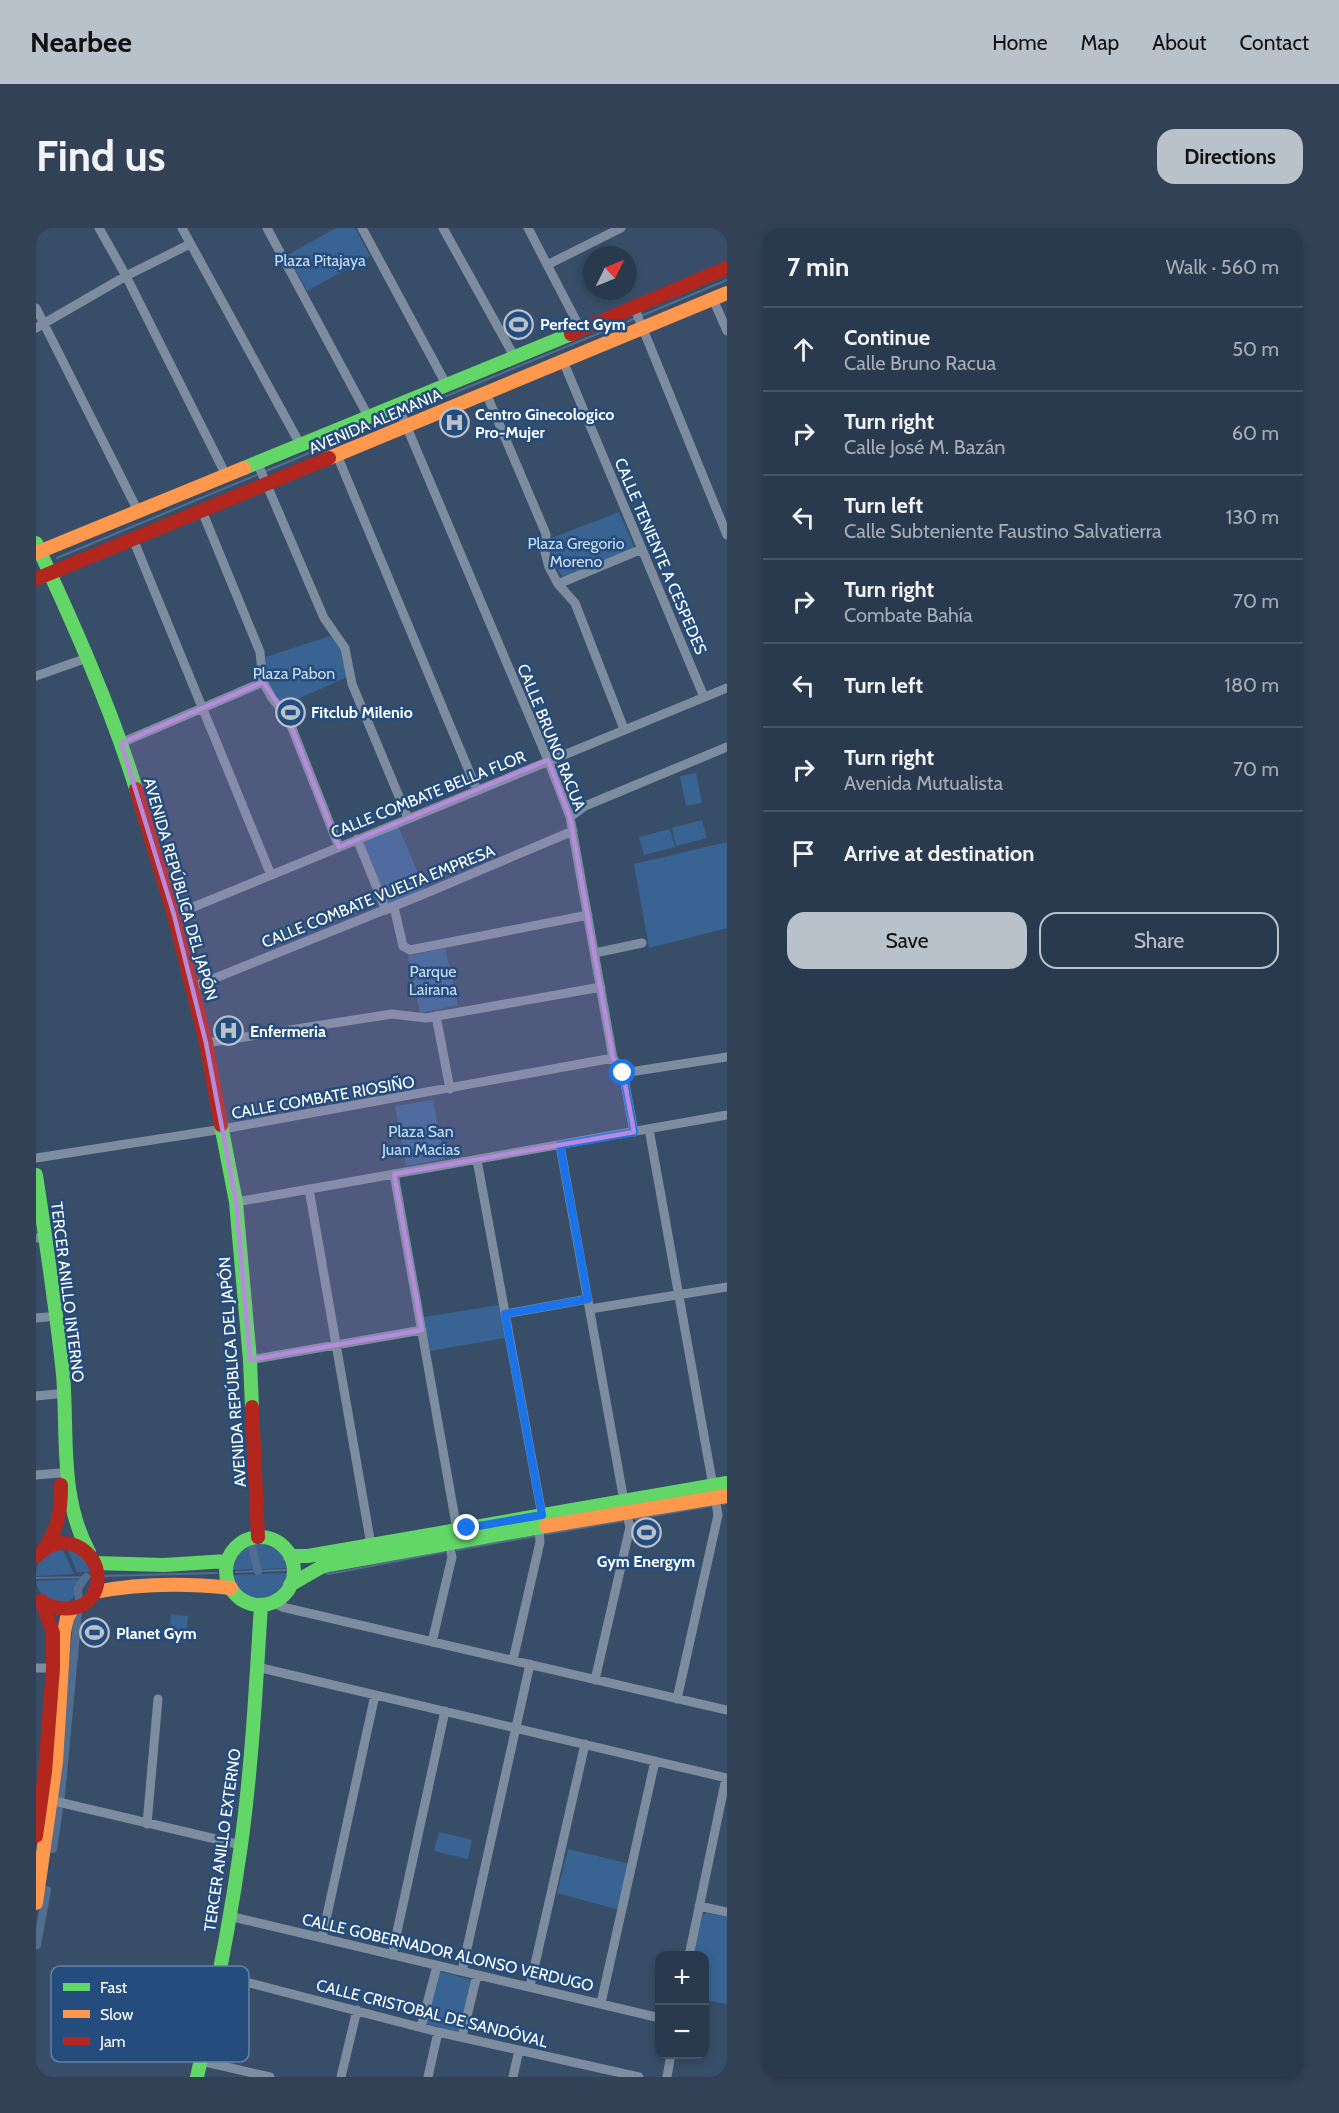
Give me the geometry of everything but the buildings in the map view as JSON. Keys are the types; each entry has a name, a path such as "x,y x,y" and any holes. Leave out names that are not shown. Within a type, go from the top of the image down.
{"main road":[{"name":"AVENIDA ALEMANIA","path":"36,579 54,576 133,539 202,511 300,444 635,309 727,268"},
{"name":"AVENIDA ALEMANIA","path":"39,547 138,511 226,475 262,472 337,455 404,422 486,393 642,325 727,292"},
{"name":"AVENIDA REPÚBLICA DEL JAPÓN","path":"39,547 54,576 121,743 174,915 206,1043 236,1202 250,1360 258,1537"},
{"name":"TERCER ANILLO INTERNO","path":"36,1175 47,1241 65,1401 71,1507 79,1538 92,1558"},
{"name":"TERCER ANILLO INTERNO","path":"36,1232 42,1318 56,1394 60,1473 60,1518 55,1533 38,1554"},
{"path":"290,1585 323,1566 449,1543 540,1521 721,1491"},
{"path":"290,1556 308,1556 457,1530 540,1521"},
{"path":"258,1537 277,1542 290,1556 293,1576 290,1585 286,1592 267,1604 244,1600 231,1588 226,1570 227,1561 239,1544 258,1537"},
{"path":"38,1554 56,1543 68,1542 79,1545 92,1558 98,1577 94,1592 81,1606 61,1610 51,1608 39,1599"},
{"path":"92,1558 164,1565 227,1561"},
{"path":"94,1592 131,1585 193,1583 231,1588"},
{"path":"36,1836 41,1756 51,1699 53,1668 53,1633 39,1599"},
{"name":"TERCER ANILLO EXTERNO","path":"221,1966 242,1845 252,1746 257,1644 267,1604"},
{"path":"36,1903 61,1713 64,1632 72,1609"},
{"path":"50,1800 47,1797 54,1724 51,1699"},
{"path":"36,1848 40,1842 44,1812 50,1800"},
{"name":"TERCER ANILLO EXTERNO","path":"197,2077 201,2062"}],"street":[{"path":"99,228 126,276 226,475"},
{"path":"182,228 300,444"},
{"path":"267,228 368,416"},
{"path":"362,228 446,384"},
{"path":"443,228 514,356"},
{"path":"528,228 581,330"},
{"path":"547,265 621,228"},
{"path":"40,326 126,276 190,244"},
{"path":"713,298 727,330"},
{"path":"36,308 40,326 138,511"},
{"path":"635,309 727,535"},
{"name":"CALLE TENIENTE A CESPEDES","path":"563,361 704,697"},
{"path":"486,393 546,534 545,552 549,567 558,584 575,603 624,729"},
{"name":"CALLE BRUNO RACUA","path":"398,406 570,817 613,1058 623,1073 634,1132"},
{"path":"337,455 477,790"},
{"path":"262,472 324,618 345,648 352,684 408,818"},
{"path":"202,511 260,652 263,682 267,691 288,718 339,846"},
{"path":"133,539 271,875"},
{"path":"558,584 642,549"},
{"path":"36,676 87,658"},
{"path":"121,743 263,682"},
{"name":"CALLE COMBATE BELLA FLOR","path":"174,915 727,688"},
{"path":"570,817 585,806 727,747"},
{"name":"CALLE COMBATE VUELTA EMPRESA","path":"193,987 573,831"},
{"path":"357,839 390,908 403,946 410,950 588,915"},
{"path":"595,953 642,943"},
{"path":"206,1043 392,1014 426,1018 601,987"},
{"path":"436,1016 450,1089"},
{"path":"623,1073 727,1057"},
{"name":"CALLE COMBATE RIOSIÑO","path":"36,1158 223,1129 613,1058"},
{"path":"236,1202 727,1115"},
{"path":"649,1129 680,1295 721,1491 718,1515 677,1699"},
{"path":"560,1145 630,1527 595,1680"},
{"path":"477,1160 540,1521 540,1542 513,1660"},
{"path":"394,1174 457,1530"},
{"path":"309,1189 371,1545"},
{"path":"505,1314 680,1295 727,1287"},
{"path":"250,1360 422,1329"},
{"path":"36,1396 56,1394"},
{"path":"36,1475 60,1473"},
{"path":"432,1642 452,1557 449,1543"},
{"path":"267,1604 727,1710"},
{"path":"462,1971 514,1727 530,1664"},
{"path":"257,1667 727,1778 690,1951"},
{"path":"36,1668 53,1668"},
{"path":"322,1938 375,1695"},
{"path":"147,1824 158,1699"},
{"path":"392,1955 445,1711"},
{"path":"530,1986 585,1744"},
{"path":"601,2003 655,1761"},
{"path":"50,1800 242,1845"},
{"path":"699,1906 727,1912"},
{"name":"CALLE GOBERNADOR ALONSO VERDUGO","path":"229,1916 655,2017"},
{"path":"421,2027 437,1966"},
{"path":"462,2037 477,1975"},
{"name":"CALLE CRISTOBAL DE SANDÓVAL","path":"249,1983 438,2032 634,2076"},
{"path":"341,2077 357,2010"},
{"path":"428,2077 438,2032"},
{"path":"513,2077 519,2050"},
{"path":"667,2077 669,2059"},
{"path":"205,2062 270,2077"},
{"path":"588,2077 591,2065"}],"highlighted area":[{"path":"263,682 288,718 339,847 548,760 570,817 613,1058 623,1073 634,1132 394,1174 422,1330 250,1360 236,1202 206,1043 174,915 121,743"}],"green space":[{"name":"Plaza Pitajaya","path":"336,228 355,228 370,256 307,291 287,255"},
{"name":"Plaza Gregorio Moreno","path":"619,512 636,551 565,581 554,561 549,539"},
{"name":"Plaza Pabon","path":"330,636 340,645 347,677 289,703 282,703 276,699 269,687 266,657"},
{"path":"696,773 702,803 686,806 680,776"},
{"path":"702,820 707,838 676,846 672,828"},
{"path":"398,826 425,889 383,907 355,844"},
{"path":"670,829 675,847 644,855 639,837"},
{"path":"727,842 727,928 649,948 634,864"},
{"name":"Parque Lairana","path":"445,948 458,1005 420,1013 408,956"},
{"name":"Plaza San Juan Macias","path":"433,1100 445,1159 406,1166 395,1106"},
{"path":"499,1305 505,1338 430,1351 424,1317"},
{"path":"259,1544 278,1551 288,1568 231,1570 240,1552"},
{"path":"62,1548 74,1574 36,1576 38,1565 43,1557"},
{"path":"67,1548 80,1553 93,1572 77,1572"},
{"path":"289,1573 285,1583 278,1591 261,1598 253,1598 244,1594 231,1577 231,1575"},
{"path":"82,1579 77,1584 75,1596 65,1605 46,1598 39,1591 36,1581"},
{"path":"171,1614 188,1616 186,1642 169,1641"},
{"path":"439,1832 472,1840 468,1859 434,1851"},
{"path":"568,1849 630,1864 620,1910 557,1893"},
{"path":"707,1913 727,1917 727,2004 709,2001 709,1951 695,1951 702,1915"},
{"path":"438,1971 472,1980 460,2030 457,2032 424,2023"}],"waterway":[{"path":"641,316 727,280"},
{"path":"405,413 636,318"},
{"path":"264,472 400,415"},
{"path":"57,558 259,474"},
{"path":"723,1504 727,1503"},
{"path":"635,1519 711,1506"},
{"path":"546,1534 622,1521"},
{"path":"457,1550 536,1536"},
{"path":"252,1547 258,1571"},
{"path":"323,1572 329,1574 444,1552"},
{"path":"236,1572 287,1570"},
{"path":"103,1576 217,1573"},
{"path":"79,1603 78,1588 86,1577"},
{"path":"36,1578 93,1577"},
{"path":"61,1796 78,1612"},
{"path":"53,1849 59,1809"},
{"path":"37,1945 47,1890"}],"traffic: fast":[{"path":"244,468 571,334"},
{"path":"36,543 103,695 136,789"},
{"path":"221,1125 236,1202 252,1407"},
{"path":"36,1175 63,1374 69,1487 79,1531 89,1552"},
{"path":"290,1556 308,1556 727,1483"},
{"path":"290,1585 323,1566 546,1526"},
{"path":"260,1537 273,1540 284,1547 291,1558 294,1571 291,1584 284,1595 273,1602 260,1605 247,1602 236,1595 229,1584 226,1571 229,1558 236,1547 247,1540 260,1537"},
{"path":"95,1563 164,1565 227,1561"},
{"path":"221,1966 245,1815 261,1605"},
{"path":"197,2077 200,2062"}],"traffic: slow":[{"path":"329,458 727,293"},
{"path":"36,553 244,468"},
{"path":"546,1526 727,1496"},
{"path":"95,1592 163,1585 231,1588"},
{"path":"36,1903 56,1762 64,1632 72,1609"}],"traffic: jam":[{"path":"571,334 727,268"},
{"path":"36,579 329,458"},
{"path":"136,789 174,915 206,1043 221,1125"},
{"path":"252,1407 258,1537"},
{"path":"45,1547 58,1518 61,1485"},
{"path":"36,1556 52,1545 72,1544 92,1559 98,1576 94,1594 82,1605 66,1609 41,1601"},
{"path":"36,1836 45,1772 53,1668 53,1633 42,1602"}],"place":[{"name":"Perfect Gym","path":"519,324"},
{"name":"Centro Ginecologico Pro-Mujer","path":"454,423"},
{"name":"Fitclub Milenio","path":"290,712"},
{"name":"Enfermeria","path":"229,1031"},
{"name":"Gym Energym","path":"646,1533"},
{"name":"Planet Gym","path":"95,1633"}],"route":[{"path":"467,1528 542,1515 505,1314 588,1299 560,1145 634,1132 623,1073"}]}
